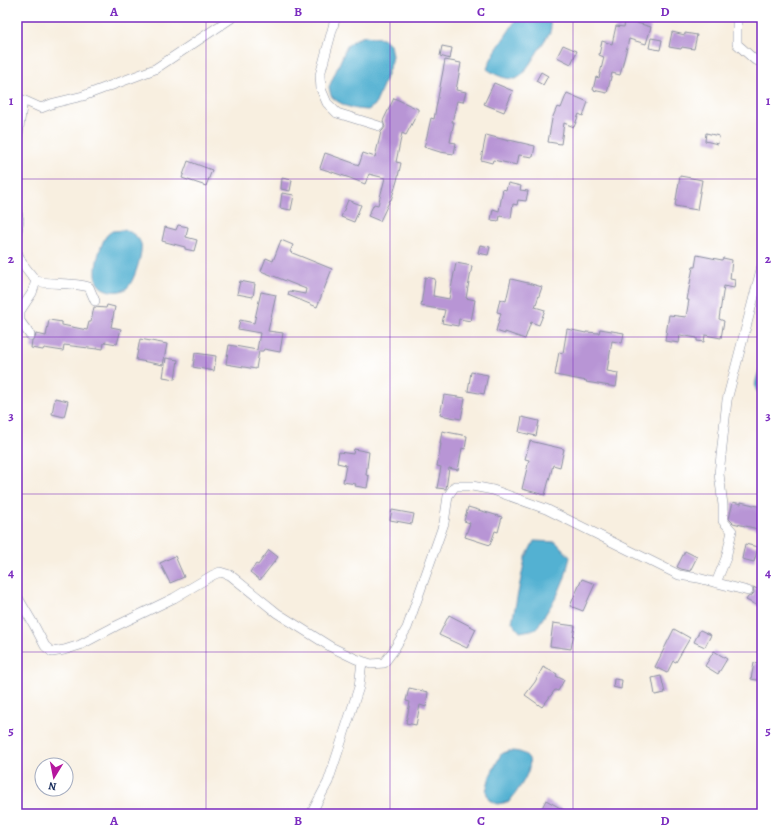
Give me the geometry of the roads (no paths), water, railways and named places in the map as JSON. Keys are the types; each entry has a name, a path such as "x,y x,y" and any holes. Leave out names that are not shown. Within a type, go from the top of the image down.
{"street":[{"path":"17,141 20,99 41,108 54,103 83,96 155,69 233,17"},
{"path":"336,17 320,75 321,88 327,103 337,113 379,126"},
{"path":"737,17 737,44 755,60 762,62"},
{"path":"17,212 19,220 17,232"},
{"path":"17,252 22,263 36,281 89,287 95,301"},
{"path":"716,583 726,558 732,532 723,521 723,506 719,474 727,400 762,266"},
{"path":"30,335 20,321 20,312 32,293 36,281"},
{"path":"17,596 45,646 52,652 80,645 174,598 212,575 220,572 230,575 277,613 331,647 371,664 384,663 393,651 406,628 444,523 448,496 456,486 472,486 493,490 546,509 678,575 698,578 748,591"},
{"path":"311,814 328,782 336,758 359,687 362,661"}],"water":[{"path":"517,17 541,17 550,23 551,27 550,32 522,75 516,79 512,79 501,77 487,69 493,55"},
{"path":"365,36 383,38 390,44 392,56 390,66 375,105 368,110 346,106 337,101 331,96 329,87 347,46 356,39"},
{"path":"126,230 137,237 141,244 141,254 137,267 130,285 127,288 120,291 106,290 99,285 96,279 96,267 100,249 107,235 112,231"},
{"path":"762,363 762,395 757,392 755,386"},
{"path":"534,541 556,542 570,557 565,577 557,596 536,629 520,632 512,622 525,559"},
{"path":"509,751 520,752 526,755 530,764 529,770 523,782 509,802 497,804 489,800 486,791 490,776 501,754"}]}
